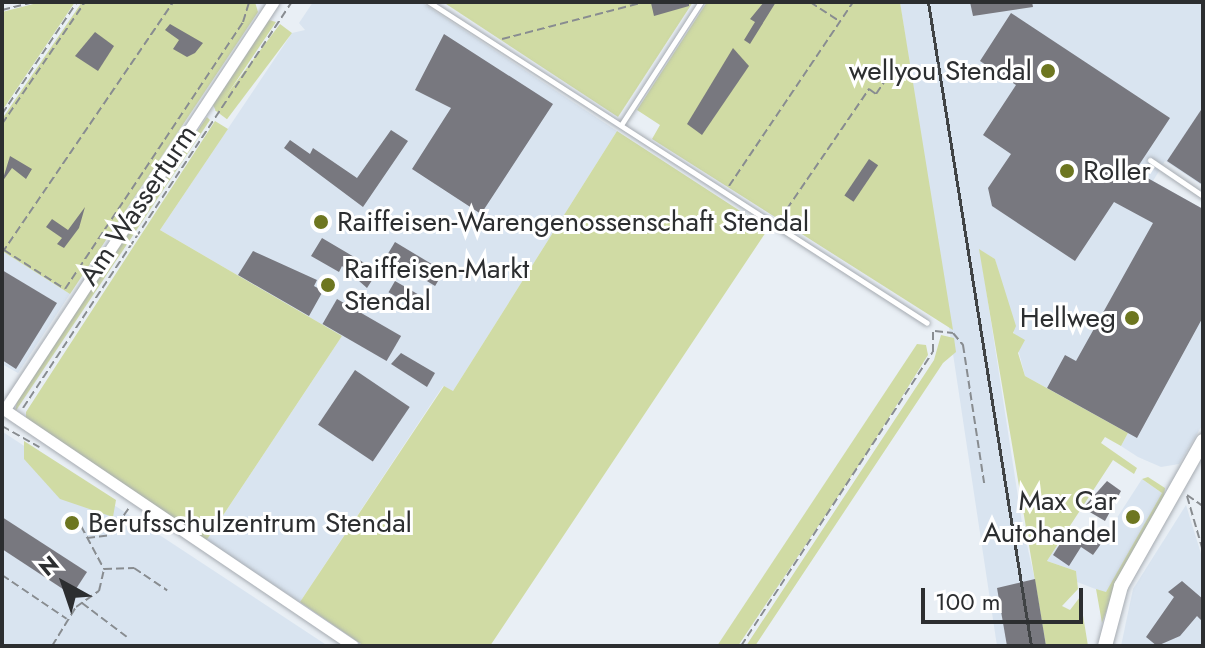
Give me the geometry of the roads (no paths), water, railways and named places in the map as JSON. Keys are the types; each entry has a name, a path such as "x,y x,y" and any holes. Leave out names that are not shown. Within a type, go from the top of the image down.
{"street":[{"name":"Am Wasserturm","path":"4,408 273,2"},
{"path":"4,408 14,422 353,646"},
{"path":"1105,646 1115,600 1203,441"}],"lane":[{"path":"429,2 927,323"},
{"path":"621,125 701,2"},
{"path":"1150,160 1203,196"}],"railway":[{"path":"928,2 1031,646"}],"place":[{"name":"wellyou Stendal","path":"1048,71"},
{"name":"Roller","path":"1067,171"},
{"name":"Raiffeisen-Warengenossenschaft Stendal","path":"321,222"},
{"name":"Raiffeisen-Markt Stendal","path":"328,285"},
{"name":"Hellweg","path":"1132,318"},
{"name":"Max Car Autohandel","path":"1133,517"},
{"name":"Berufsschulzentrum Stendal","path":"72,523"}]}
